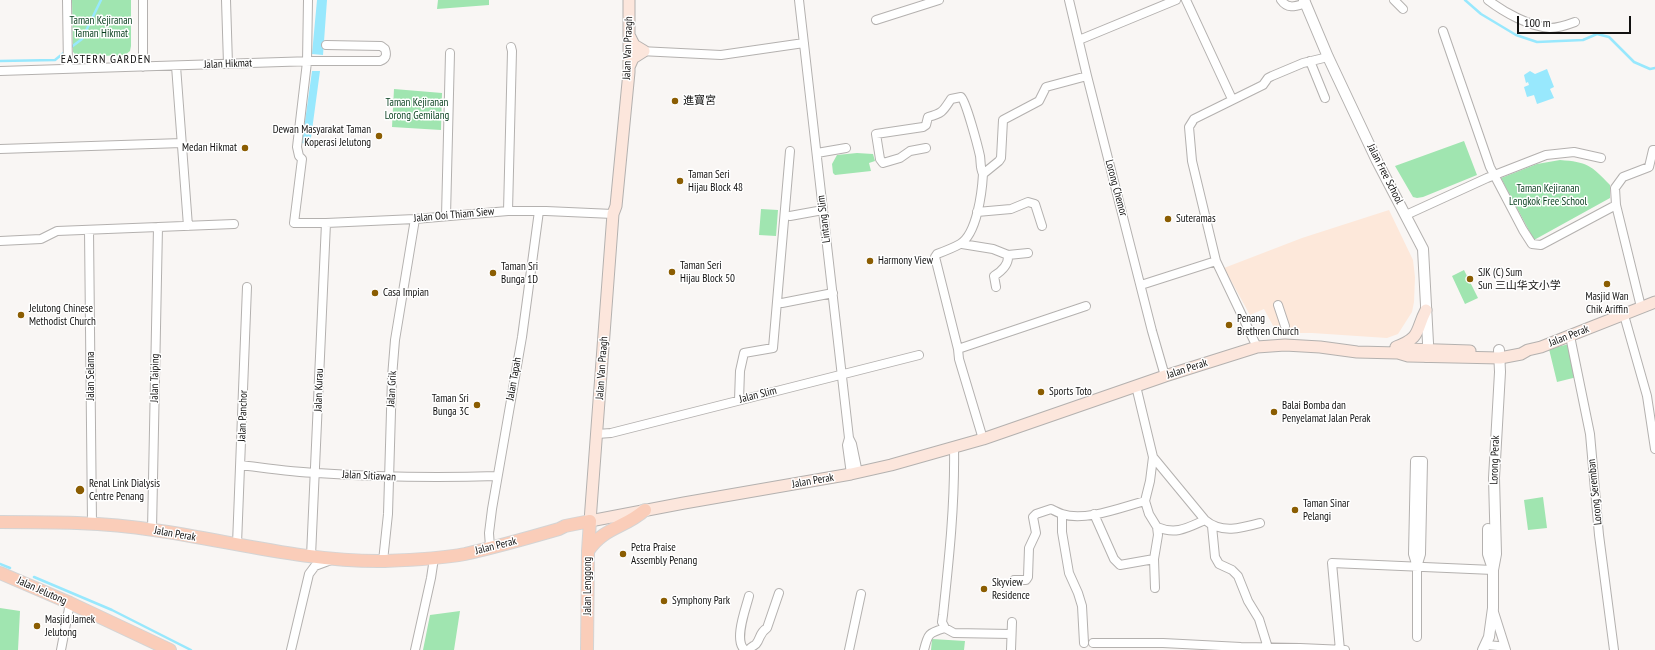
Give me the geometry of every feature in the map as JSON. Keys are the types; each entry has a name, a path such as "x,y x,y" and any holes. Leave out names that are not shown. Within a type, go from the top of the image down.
{"main road":[{"name":"Jalan Van Praagh","path":"590,525 613,214 616,206 629,67 624,0"},
{"name":"Jalan Van Praagh","path":"613,214 610,206 627,50 630,37 629,0"},
{"path":"629,67 634,58 644,51 634,45 630,37"},
{"name":"Jalan Perak","path":"0,522 92,523 152,530 334,559 383,561 434,558 464,554 559,530 565,526 590,525 645,510 855,474 983,439 1136,386 1257,347 1285,345 1327,347 1357,352 1383,353 1398,353 1408,349 1427,353 1480,358 1521,348 1528,350 1540,347 1655,302"},
{"path":"1383,353 1413,339 1420,329 1421,320 1426,310"},
{"name":"Jalan Perak","path":"1427,353 1499,354"},
{"path":"588,551 594,541 604,534 636,518 645,510"},
{"name":"Jalan Lenggong","path":"587,650 588,551 590,525"},
{"name":"Jalan Jelutong","path":"0,573 70,603 164,649"}],"street":[{"path":"67,0 68,65"},
{"path":"143,0 143,66"},
{"path":"226,0 228,64"},
{"path":"308,0 310,62"},
{"name":"Lintang Slim","path":"799,0 849,438 847,445 855,474"},
{"path":"876,20 939,0"},
{"name":"Lorong Chemor","path":"1069,0 1087,76 1142,285 1152,331 1166,376"},
{"path":"1079,40 1176,0"},
{"path":"1186,0 1232,99"},
{"path":"1281,0 1289,7 1305,2"},
{"path":"1394,0 1403,9"},
{"path":"1488,0 1519,19 1544,27 1558,27 1575,22"},
{"name":"Jalan Free School","path":"1305,2 1328,57 1377,161 1423,250 1427,353"},
{"path":"1443,31 1490,167 1530,242 1535,245 1541,245 1616,205"},
{"path":"627,50 721,55 804,42"},
{"name":"Jalan Hikmat","path":"0,71 68,65 176,66 323,61 380,61 384,59 386,55 385,49 381,46 326,45"},
{"path":"508,211 511,47"},
{"path":"446,216 450,53"},
{"path":"1257,347 1216,261 1192,161 1189,127 1194,120 1232,99 1263,85 1268,78 1310,61 1328,57"},
{"path":"1310,61 1326,98"},
{"name":"Jalan Ooi Thiam Siew","path":"310,62 297,147 299,156 302,159 294,223 416,219 508,211 613,214"},
{"path":"176,66 188,226"},
{"path":"983,174 995,165 1000,158 1003,120 1039,101 1046,87 1087,76"},
{"path":"926,148 910,151 900,158 883,163 880,158 876,134 923,127 926,125 928,117 941,113 946,109 951,99 961,98 965,103 973,129 980,157 980,169 983,174 977,212 971,230 962,244"},
{"path":"0,149 182,143"},
{"path":"816,153 846,148"},
{"path":"739,400 740,371 744,353 773,348 790,150"},
{"path":"1641,307 1614,192 1617,184 1623,177 1649,168 1653,150 1655,150"},
{"path":"1406,215 1495,174 1546,155 1574,152 1601,158"},
{"path":"977,212 1011,209 1028,202 1035,204 1042,226"},
{"path":"790,216 823,210"},
{"name":"Jalan Tapah","path":"490,547 489,533 497,476 523,329 539,211"},
{"name":"Jalan Grik","path":"383,561 388,514 392,377 395,340 416,219"},
{"name":"Jalan Kurau","path":"310,556 326,223"},
{"path":"0,241 41,239 57,231 234,224"},
{"name":"Jalan Taiping","path":"152,530 158,227"},
{"name":"Jalan Selama","path":"89,230 92,523"},
{"path":"983,439 959,359 958,349 935,257 937,254 962,244 993,249 1008,255 1028,253"},
{"path":"996,287 994,276 1004,268 1008,255"},
{"path":"1142,285 1216,261"},
{"name":"Jalan Panchor","path":"238,544 247,287"},
{"path":"782,303 833,293"},
{"path":"1278,305 1285,326"},
{"path":"958,349 1086,306"},
{"path":"1624,315 1647,396 1655,449"},
{"name":"Lorong Seremban","path":"1570,336 1590,434 1600,535 1614,650"},
{"name":"Lorong Perak","path":"1485,647 1492,624 1493,570 1496,554 1494,478 1499,354"},
{"name":"Jalan Slim","path":"597,434 611,433 919,355"},
{"name":"Lorong Perak","path":"1480,358 1489,362 1493,367 1494,372 1488,494 1488,554 1493,570"},
{"path":"1136,386 1153,457 1150,481 1145,501 1149,514 1157,527 1158,535 1154,559 1155,588"},
{"path":"954,448 951,534 942,622 945,628 954,633 1011,634"},
{"path":"1153,457 1205,520 1212,526 1227,529 1240,528 1260,523"},
{"path":"1417,567 1413,554 1415,461 1423,461 1421,554 1417,567 1417,637"},
{"name":"Jalan Sitiawan","path":"241,465 315,473 388,477 433,478 497,476"},
{"path":"1014,580 1026,580 1028,577 1029,548 1036,533 1033,520 1034,516 1051,509 1062,514 1074,516 1094,514 1145,501"},
{"path":"1062,514 1062,532 1068,573 1078,593 1082,606 1084,643"},
{"path":"1094,514 1114,559 1120,565 1154,559"},
{"path":"1157,527 1172,532 1182,530 1205,520"},
{"path":"1212,526 1215,557 1220,564 1232,570 1238,576 1248,601 1259,619 1268,648"},
{"path":"415,650 434,558"},
{"path":"291,650 309,574 315,566 334,559"},
{"path":"1340,650 1332,563 1493,570"},
{"path":"749,650 750,647 756,644 762,631 767,628 779,593"},
{"path":"849,650 860,594"},
{"path":"745,650 742,648 740,640 742,622 749,596"},
{"path":"61,650 70,603"},
{"path":"1493,608 1506,650"},
{"path":"1011,650 1012,622"},
{"path":"924,650 929,633 945,628"},
{"path":"1093,643 1163,643 1345,650"},
{"path":"1485,647 1498,646 1503,650"}],"shaded area":[{"path":"1389,210 1413,260 1415,277 1412,312 1398,334 1387,338 1312,333 1277,333 1264,309 1250,315 1224,268 1302,238"}],"green space":[{"name":"Taman Kejiranan Taman Hikmat","path":"72,0 131,0 130,51 125,55 80,57 76,55 73,52"},
{"path":"438,0 489,0 489,5 437,9"},
{"name":"Taman Kejiranan Lorong Gemilang","path":"394,89 442,93 441,130 392,127"},
{"path":"1464,141 1477,175 1423,197 1413,197 1395,166"},
{"path":"857,153 873,154 875,161 869,163 871,171 835,175 833,173 832,164 837,155"},
{"name":"Taman Kejiranan Lengkok Free School","path":"1560,160 1577,162 1593,169 1610,185 1610,198 1534,240 1501,178 1537,164"},
{"path":"761,209 778,210 776,236 759,235"},
{"path":"1464,270 1478,298 1465,304 1452,276"},
{"path":"1569,344 1577,377 1557,382 1549,349"},
{"path":"1543,497 1547,528 1528,530 1524,500"},
{"path":"0,608 20,611 18,650 0,650"},
{"path":"460,611 454,650 423,650 430,615"},
{"path":"932,639 965,641 964,650 931,650"}],"water":[{"path":"317,0 327,0 323,55 312,54"},
{"path":"1547,69 1554,87 1550,89 1554,98 1537,104 1534,95 1527,97 1524,87 1529,85 1528,82 1526,83 1524,75 1530,71 1535,74"},
{"path":"312,71 320,71 310,145 302,143"}],"waterway":[{"path":"70,48 82,39 101,0"},
{"path":"1465,0 1481,14 1516,35 1537,42 1583,40 1597,34 1609,37 1634,62 1650,69 1655,68"},
{"path":"0,61 55,60 66,51"},
{"path":"0,564 10,568"},
{"path":"34,577 112,610 191,650"}],"place":[{"name":"進寶宮","path":"675,101"},
{"name":"Dewan Masyarakat Taman Koperasi Jelutong","path":"379,136"},
{"name":"Medan Hikmat","path":"245,148"},
{"name":"Taman Seri Hijau Block 48","path":"680,181"},
{"name":"Suteramas","path":"1168,219"},
{"name":"Harmony View","path":"870,261"},
{"name":"Taman Seri Hijau Block 50","path":"672,272"},
{"name":"Taman Sri Bunga 1D","path":"493,273"},
{"name":"SJK (C) Sum Sun 三山华文小学","path":"1470,279"},
{"name":"Masjid Wan Chik Ariffin","path":"1607,284"},
{"name":"Casa Impian","path":"375,293"},
{"name":"Jelutong Chinese Methodist Church","path":"21,315"},
{"name":"Penang Brethren Church","path":"1229,325"},
{"name":"Sports Toto","path":"1041,392"},
{"name":"Taman Sri Bunga 3C","path":"477,405"},
{"name":"Balai Bomba dan Penyelamat Jalan Perak","path":"1274,412"},
{"name":"Renal Link Dialysis Centre Penang","path":"80,490"},
{"name":"Taman Sinar Pelangi","path":"1295,510"},
{"name":"Petra Praise Assembly Penang","path":"623,554"},
{"name":"Skyview Residence","path":"984,589"},
{"name":"Symphony Park","path":"664,601"},
{"name":"Masjid Jamek Jelutong","path":"37,626"}],"district":[{"name":"EASTERN GARDEN","path":"106,60"}]}
